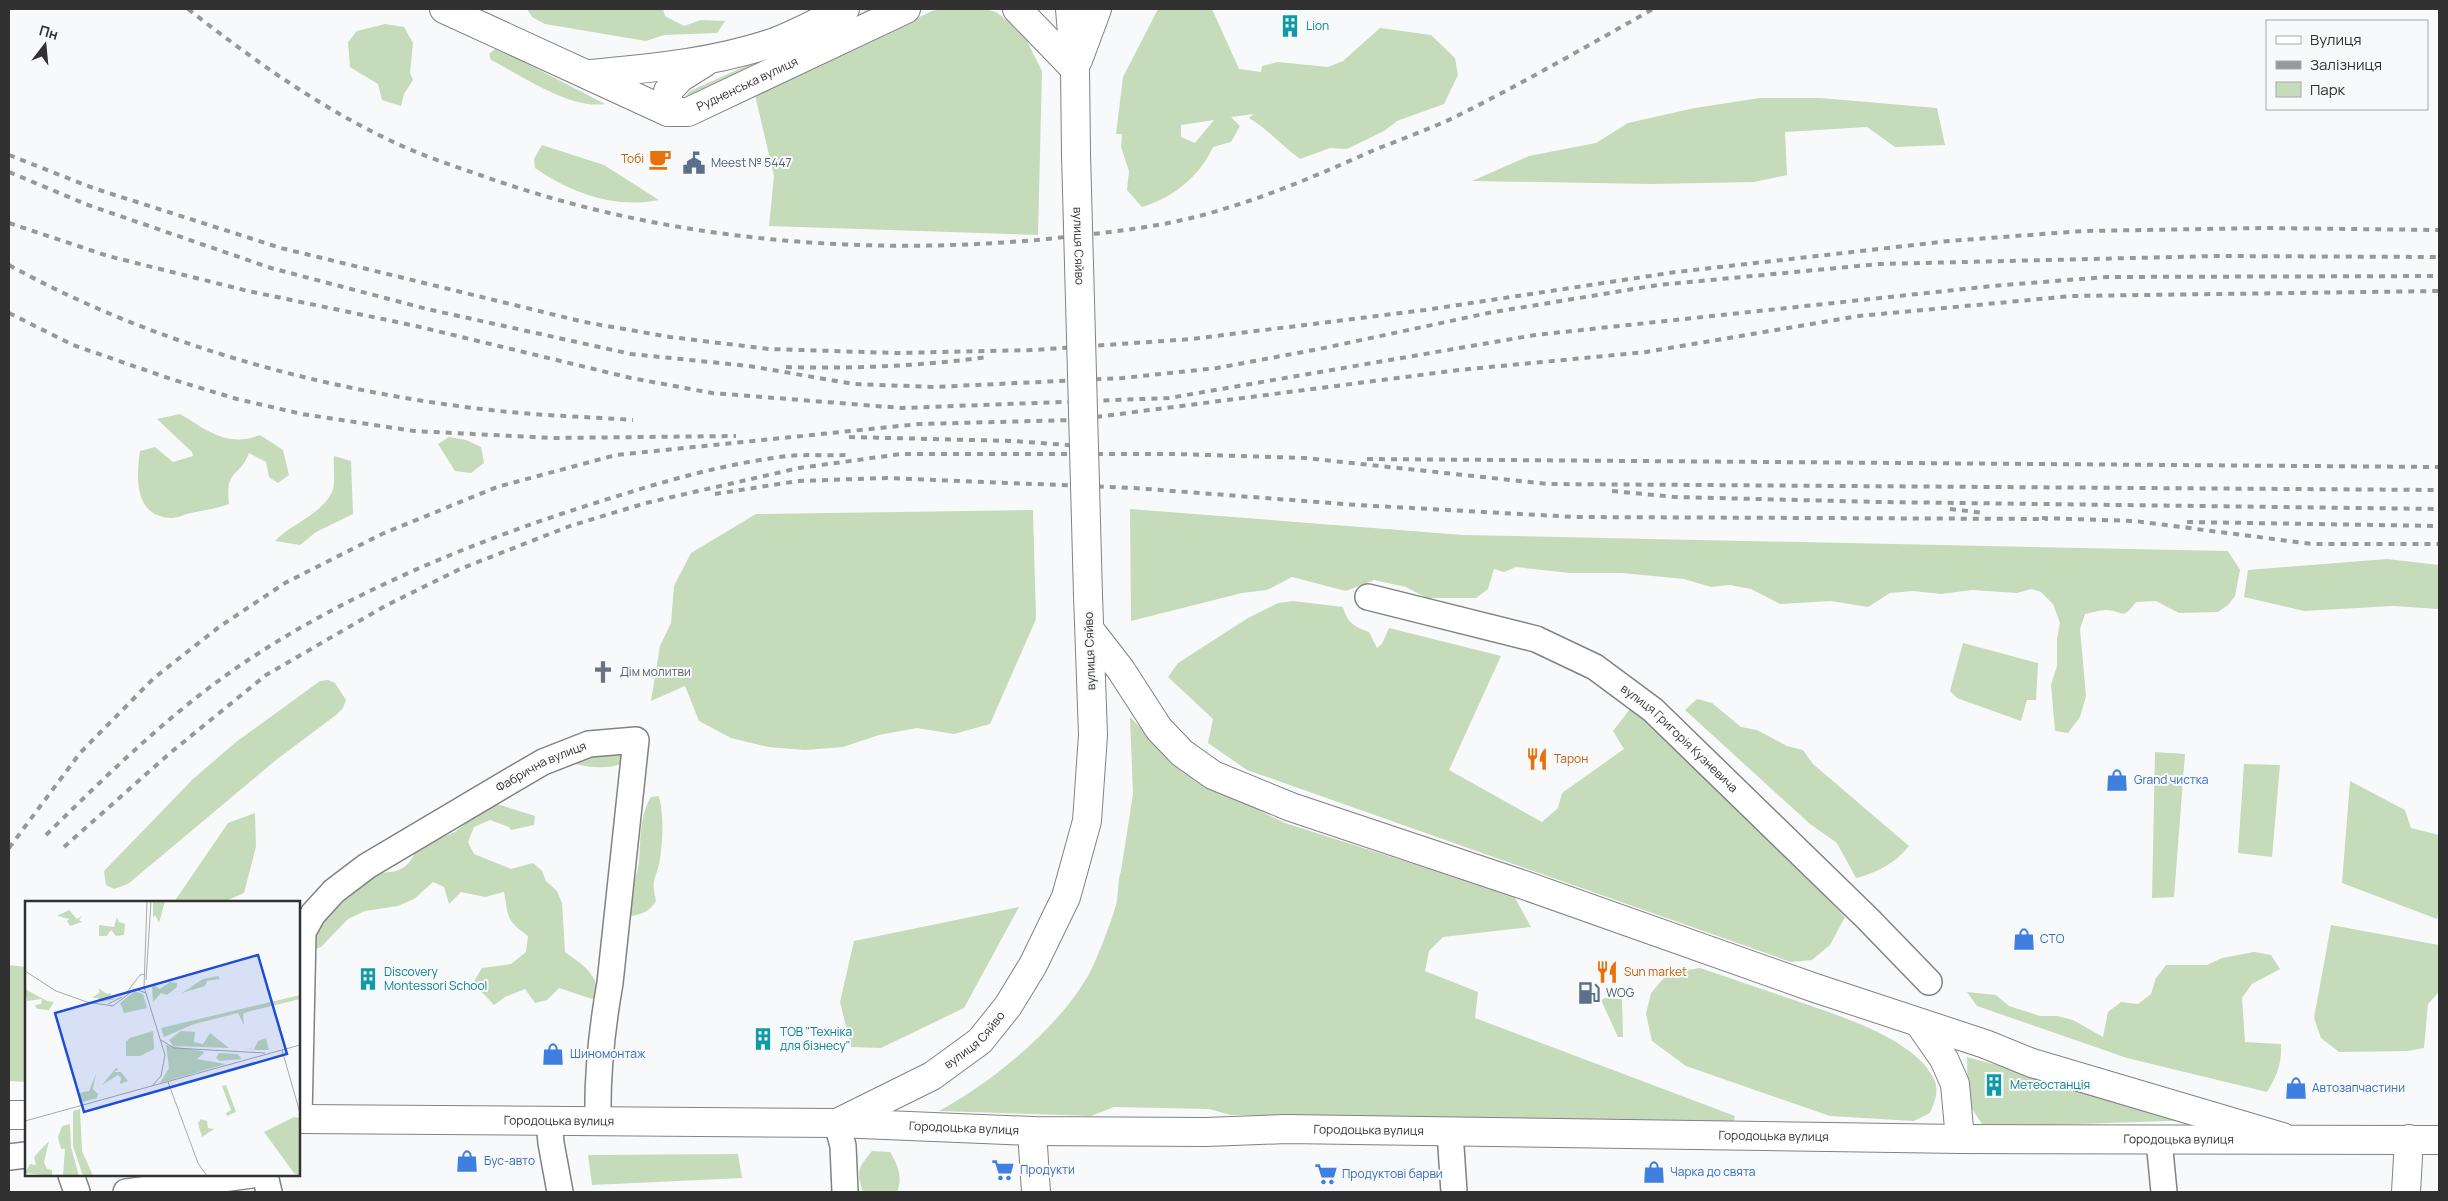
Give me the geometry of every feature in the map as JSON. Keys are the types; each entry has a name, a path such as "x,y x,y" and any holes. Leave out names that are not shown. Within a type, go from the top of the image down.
{"main road":[{"path":"444,9 668,112 668,91 680,78 709,60"},
{"path":"588,74 709,60 773,42 845,9"},
{"name":"Рудненська вулиця","path":"668,112 688,112 906,9"},
{"path":"1017,9 1075,69"},
{"name":"вулиця Сяйво","path":"837,1122 932,1076 980,1041 1008,1006 1033,965 1066,897 1086,821 1093,735 1075,69 1070,9"},
{"name":"вулиця Сяйво","path":"1075,69 1096,9"},
{"path":"1090,630 1120,670 1159,729 1182,753 1213,775 1291,807 1524,885 1919,1023 1986,1044 2032,1063 2290,1139"},
{"path":"1919,1023 1944,1059 1955,1084 1960,1138"},
{"path":"9,1115 25,1115"},
{"name":"Городоцька вулиця","path":"300,1119 837,1122 1032,1131 1206,1132 1286,1129 2159,1140 2439,1140"},
{"path":"1032,1131 1036,1192"},
{"path":"2406,1192 2409,1139"}],"street":[{"name":"вулиця Григорія Кузневича","path":"1368,597 1536,639 1595,667 1653,710 1868,919 1929,982"},
{"name":"Фабрична вулиця","path":"300,1072 303,932 313,914 334,891 367,866 543,762 589,744 636,740 610,983 604,1017 597,1090 598,1121"},
{"path":"549,1121 550,1143 560,1192"},
{"path":"837,1122 843,1146 845,1192"},
{"path":"1450,1132 1454,1192"},
{"path":"2159,1140 2164,1192"},
{"path":"9,1157 25,1155"},
{"path":"70,1176 77,1192"},
{"path":"126,1192 245,1176"},
{"path":"265,1176 269,1192"}],"green space":[{"path":"527,9 663,9 665,16 684,26 701,20 725,21 717,33 664,35 646,41 545,24 532,17"},
{"path":"868,9 878,9 688,98 686,96 690,91 848,20"},
{"path":"942,9 985,9 996,12 1012,24 1026,39 1042,71 1038,235 769,226 774,176 755,95 932,11"},
{"path":"1158,9 1212,9 1239,69 1261,72 1262,66 1278,62 1328,67 1343,61 1380,28 1431,35 1455,58 1458,75 1444,104 1397,121 1384,131 1347,149 1330,148 1300,159 1249,118 1254,114 1231,117 1240,126 1231,142 1213,147 1201,167 1175,192 1142,207 1127,190 1129,171 1121,147 1122,134 1116,134 1123,77","holes":["1214,120 1195,143 1181,137 1181,125"]},
{"path":"385,24 404,27 413,43 410,73 413,80 404,94 401,106 382,100 378,84 350,67 348,42 357,31"},
{"path":"495,49 499,49 605,104 576,101 546,90 491,60 489,54"},
{"path":"1760,98 1820,98 1937,108 1945,145 1895,147 1867,127 1785,132 1787,175 1754,182 1651,184 1472,181 1529,156 1596,143 1628,123 1695,108"},
{"path":"542,145 604,165 659,200 626,202 610,200 594,197 563,185 535,168 534,159"},
{"path":"180,414 208,431 227,438 248,438 260,435 283,450 289,475 278,483 269,477 266,462 249,453 229,484 229,504 174,518 160,516 150,511 140,494 138,484 140,451 155,447 173,462 193,456 192,452 157,419"},
{"path":"449,437 466,440 481,447 484,463 471,473 455,471 438,444"},
{"path":"334,456 351,461 353,514 316,532 300,545 275,541 314,513 327,500 333,488"},
{"path":"1130,509 1463,535 2228,551 2240,570 2235,596 2228,605 2218,612 2179,613 2156,601 2136,602 2128,611 2122,614 2106,610 2085,614 2080,629 2086,696 2080,717 2068,733 2055,731 2051,685 2057,666 2057,639 2060,623 2053,604 2041,592 2031,589 2017,593 1972,590 1941,594 1913,591 1890,593 1868,607 1831,601 1780,604 1751,589 1730,585 1711,587 1684,579 1622,573 1570,573 1516,567 1504,572 1494,569 1488,589 1476,598 1427,598 1406,587 1374,580 1346,591 1292,577 1267,590 1242,593 1131,621"},
{"path":"1033,510 1036,619 990,724 954,734 917,728 879,735 843,747 805,750 768,747 731,738 699,721 685,686 651,701 660,646 671,623 674,586 691,553 756,514"},
{"path":"2387,559 2439,565 2439,609 2393,606 2304,611 2244,597 2248,570"},
{"path":"1293,601 1343,607 1352,623 1369,632 1377,648 1382,644 1389,628 1501,656 1449,770 1542,822 1558,808 1562,793 1624,749 1613,731 1633,705 1687,753 1845,917 1830,945 1812,960 1791,962 1247,770 1208,743 1213,719 1168,677 1178,663 1248,618 1278,603"},
{"path":"1963,643 2038,663 2036,700 2027,700 2021,721 1957,698 1950,691"},
{"path":"328,680 335,683 346,700 343,708 336,715 276,760 128,884 114,889 106,885 104,871 193,779 236,742 320,681"},
{"path":"1697,699 1712,703 1741,727 1757,730 1787,746 1803,750 1813,764 1909,846 1885,866 1856,878 1837,843 1810,824 1685,710"},
{"path":"1130,717 1187,775 1285,823 1514,896 1531,927 1443,937 1429,951 1425,971 1478,992 1475,1018 1735,1116 1733,1123 1231,1115 1209,1109 1114,1107 1091,1116 939,1111 981,1085 1022,1053 1075,996 1091,970 1117,901 1133,794"},
{"path":"624,744 626,762 619,765 596,767 566,762"},
{"path":"2155,752 2185,754 2174,897 2152,898"},
{"path":"2244,764 2280,765 2272,857 2238,853"},
{"path":"2350,781 2405,810 2411,828 2439,835 2439,908 2437,919 2342,883"},
{"path":"659,796 662,812 662,835 659,866 654,882 656,901 646,912 631,916 631,902 639,862 642,820 651,797"},
{"path":"497,804 535,816 534,825 511,830 509,827 490,820 474,827 468,842 474,854 511,869 533,863 542,871 546,881 557,891 562,903 565,952 592,975 598,996 592,999 559,988 547,1000 535,1003 525,989 505,997 494,1005 473,983 482,968 511,964 526,952 528,936 515,926 509,917 504,892 485,897 461,892 449,904 444,887 433,882 414,899 398,906 365,911 348,919 321,947 303,953 308,921 375,872 390,872 402,869 410,861 417,848 455,832 482,811"},
{"path":"255,813 256,847 244,893 225,901 175,901 228,823"},
{"path":"1019,907 964,1008 881,1048 851,1047 840,1002 854,941"},
{"path":"2331,925 2439,945 2439,992 2428,1004 2424,1048 2408,1051 2339,1052 2321,1038 2314,1018"},
{"path":"2254,952 2271,955 2280,969 2252,984 2242,998 2245,1042 2281,1044 2281,1058 2278,1070 2267,1092 2127,1058 1977,1006 1967,992 1996,995 2009,1006 2040,1016 2057,1016 2073,1020 2103,1037 2108,1012 2121,1002 2138,1004 2151,994 2156,978 2166,965 2207,965 2222,958"},
{"path":"9,965 25,967 25,1082 9,1081"},
{"path":"1700,968 1849,1019 1889,1038 1922,1062 1933,1077 1936,1091 1930,1113 1914,1121 1830,1116 1686,1066 1652,1041 1646,1014 1651,993 1668,973"},
{"path":"1605,998 1622,999 1623,1037 1618,1037 1601,1000"},
{"path":"1967,1057 2198,1120 2047,1125 1982,1124 1968,1103"},
{"path":"872,1151 890,1152 900,1176 897,1192 863,1192 859,1174 861,1166"},
{"path":"738,1154 742,1178 592,1185 588,1155"}],"railway":[{"path":"188,9 283,79 333,110 396,143 480,175 549,197 618,215 689,229 760,238 832,244 904,246 976,244 1047,239 1164,224 1225,209 1289,186 1448,120 1533,76 1653,9"},
{"path":"9,155 93,188 281,248 584,322 670,337 769,349 896,353 1034,350 1192,339 1425,310 1676,272 1949,241 2083,231 2263,228 2439,230"},
{"path":"9,172 88,205 271,268 427,309 631,354 749,366 854,384 934,387 1123,378 1217,368 1319,349 1488,313 1658,285 1879,264 2217,256 2439,257"},
{"path":"9,223 108,256 248,291 416,326 631,378 712,393 902,408 1169,398 1535,335 1992,286 2106,277 2439,276"},
{"path":"9,265 126,321 188,344 316,380 380,394 445,404 509,412 633,420"},
{"path":"9,848 80,753 154,678 219,627 285,583 382,534 497,487 616,455 919,424 1073,420 1459,370 1646,352 1859,316 2072,296 2439,291"},
{"path":"9,313 73,345 171,379 237,399 302,414 414,431 552,438 736,436"},
{"path":"786,367 837,368 887,366 988,357"},
{"path":"849,437 1013,441 1096,447"},
{"path":"64,847 170,753 266,675 387,605 460,569 570,526 646,503 799,468 901,454 1176,454 1305,458 1548,484 2439,490"},
{"path":"46,835 140,745 215,683 242,664 319,617 399,577 482,542 524,527 594,503 676,479 732,465 788,456 847,455"},
{"path":"1367,459 2439,467"},
{"path":"715,494 798,481 886,478 1134,488 1357,505 1575,517 2048,519"},
{"path":"1612,491 1675,497 1880,502 2439,509"},
{"path":"1950,509 1985,513"},
{"path":"2042,518 2135,521 2312,544 2439,544"},
{"path":"2187,522 2439,526"}],"place":[{"name":"Lion","path":"1290,26"},
{"name":"Тобі","path":"660,159"},
{"name":"Meest № 5447","path":"694,163"},
{"name":"Дім молитви","path":"603,672"},
{"name":"Тарон","path":"1537,759"},
{"name":"Grand чистка","path":"2117,780"},
{"name":"СТО","path":"2024,939"},
{"name":"Sun market","path":"1607,972"},
{"name":"Discovery Montessori School","path":"368,979"},
{"name":"WOG","path":"1589,993"},
{"name":"ТОВ \"Техніка для бізнесу\"","path":"763,1039"},
{"name":"Шиномонтаж","path":"553,1054"},
{"name":"Метеостанція","path":"1994,1085"},
{"name":"Автозапчастини","path":"2296,1088"},
{"name":"Бус-авто","path":"467,1161"},
{"name":"Продукти","path":"1003,1170"},
{"name":"Чарка до свята","path":"1654,1172"},
{"name":"Продуктові барви","path":"1326,1174"}]}
